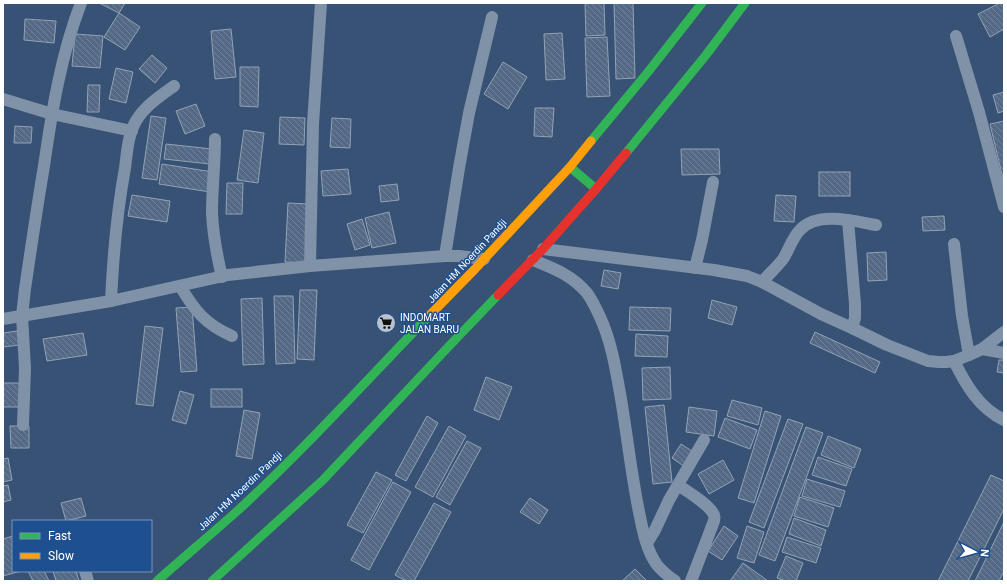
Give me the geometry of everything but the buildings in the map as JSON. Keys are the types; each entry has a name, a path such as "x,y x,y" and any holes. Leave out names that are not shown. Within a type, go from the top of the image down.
{"main road":[{"name":"Jalan HM Noerdin Pandji","path":"157,581 235,513 293,457 346,404 469,275 570,167 702,3"},
{"path":"212,581 323,480 451,344 533,260 596,189 706,55 745,3"},
{"path":"570,167 596,189"}],"street":[{"path":"23,425 25,368 22,316 25,289 57,85 68,41 81,3"},
{"path":"310,266 313,124 321,3"},
{"path":"446,256 458,174 468,121 492,17"},
{"path":"956,36 979,112 1004,207"},
{"path":"111,301 118,205 132,131 141,114 152,103 174,86"},
{"path":"3,99 38,111 132,131"},
{"path":"214,139 215,155 212,193 213,230 217,257 222,276"},
{"path":"695,268 713,182"},
{"path":"762,282 782,260 800,230 813,221 825,219 848,220 876,225"},
{"path":"848,220 855,304 855,318 852,328"},
{"path":"954,244 962,316 969,355"},
{"path":"543,249 735,273 747,276 762,282 821,314 928,361 954,361 982,349 1004,332"},
{"path":"3,319 111,301 222,276 268,270 446,256 484,259"},
{"path":"533,260 567,275 587,293 596,307 606,332 615,364 637,500 647,543 657,565 675,581"},
{"path":"180,286 191,305 202,316 213,326 232,336"},
{"path":"982,349 1004,353"},
{"path":"954,361 980,404 1004,420"},
{"path":"647,543 655,530 669,500 704,440"},
{"path":"678,485 701,501 711,510 714,517 713,524 691,581"}],"traffic: fast":[{"path":"591,141 702,3"},
{"path":"626,153 706,55 745,3"},
{"path":"570,167 596,189"},
{"path":"212,581 323,480 498,295"},
{"path":"157,581 235,513 285,466 428,317"}],"traffic: slow":[{"path":"428,317 570,167 591,141"}],"traffic: jam":[{"path":"498,295 543,249 626,153"}],"place":[{"name":"INDOMART JALAN BARU","path":"386,323"}]}
